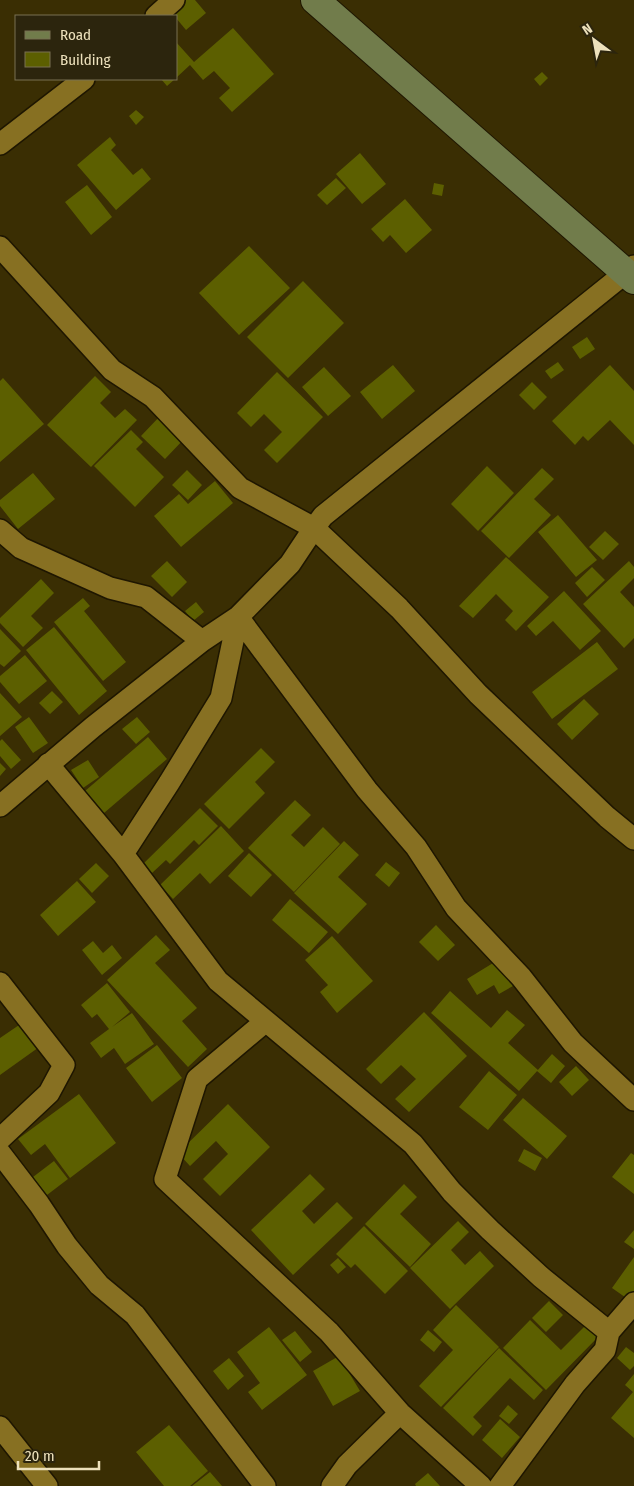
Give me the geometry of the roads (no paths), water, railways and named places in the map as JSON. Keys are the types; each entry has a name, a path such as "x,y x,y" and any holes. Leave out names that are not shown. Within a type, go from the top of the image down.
{"street":[{"path":"157,15 174,0"},
{"path":"0,806 48,764 202,641 238,617 290,564 323,516 631,273 315,0"},
{"path":"0,144 83,80"},
{"path":"0,247 112,370 154,397 240,488 314,528 399,608 478,694 607,817 634,839"},
{"path":"0,530 21,548 110,588 146,596 202,641"},
{"path":"123,854 221,698 238,617"},
{"path":"238,617 367,790 416,847 456,908 521,977 573,1043 634,1100"},
{"path":"48,764 123,854 218,980 413,1144 452,1192 490,1230 541,1277 609,1332"},
{"path":"0,983 64,1065 49,1093 0,1138"},
{"path":"266,1021 197,1079 165,1179 329,1332 400,1414 481,1486"},
{"path":"0,1153 39,1204 67,1246 99,1285 135,1315 265,1486"},
{"path":"500,1486 575,1384 605,1350 609,1332 634,1303"},
{"path":"332,1486 347,1466 400,1414"},
{"path":"0,1427 47,1486"}]}
